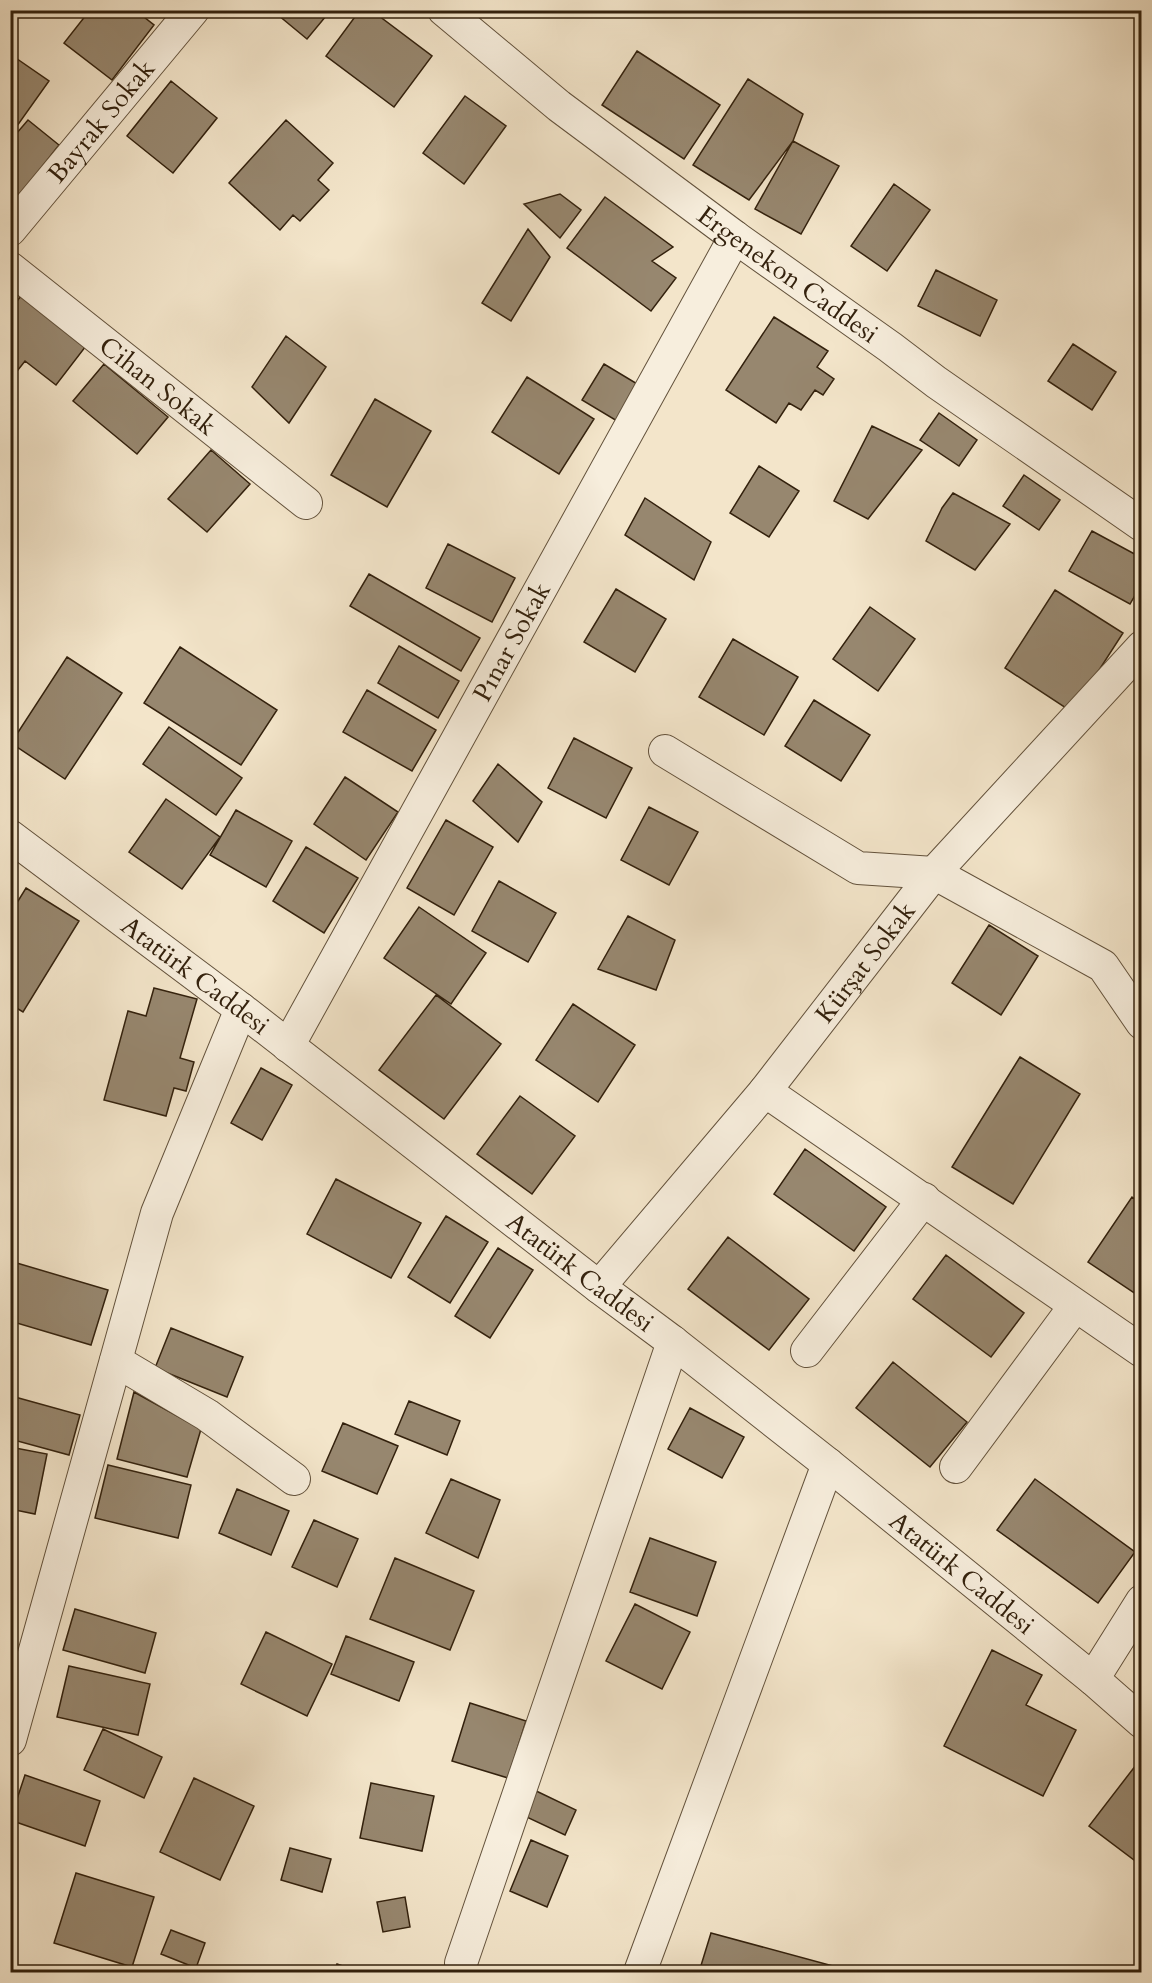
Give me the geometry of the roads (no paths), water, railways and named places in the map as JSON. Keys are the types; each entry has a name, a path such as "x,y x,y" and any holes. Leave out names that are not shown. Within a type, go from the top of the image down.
{"street":[{"name":"Bayrak Sokak","path":"10,230 193,10"},
{"name":"Ergenekon Caddesi","path":"444,10 559,106 735,237 890,346 936,382 1142,525"},
{"name":"Pınar Sokak","path":"288,1046 735,237"},
{"name":"Cihan Sokak","path":"10,268 306,503"},
{"name":"Kürşat Sokak","path":"599,1287 765,1091 934,873 1142,647"},
{"path":"665,751 858,868 934,873 1103,966 1142,1023"},
{"name":"Atatürk Caddesi","path":"10,836 241,1009 673,1342 828,1464 1093,1679 1142,1722"},
{"path":"10,1740 16,1697 116,1361 157,1212 241,1009"},
{"path":"765,1091 1142,1351"},
{"path":"807,1351 924,1199"},
{"path":"956,1467 1075,1306"},
{"path":"461,1963 673,1342"},
{"path":"116,1361 207,1415 294,1479"},
{"path":"640,1972 828,1464"},
{"path":"1093,1679 1142,1601"}]}
